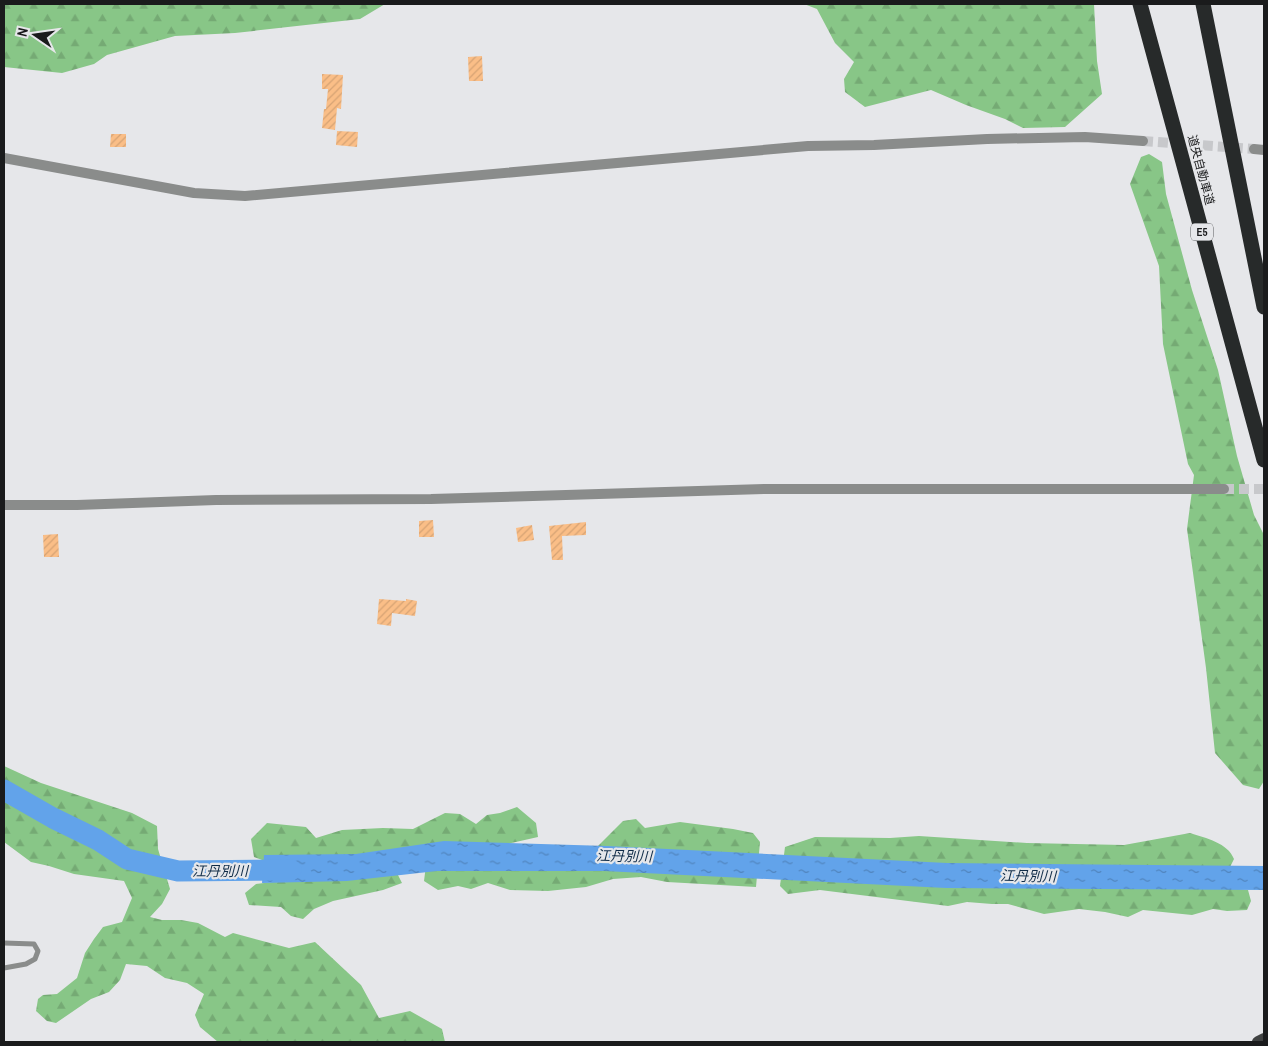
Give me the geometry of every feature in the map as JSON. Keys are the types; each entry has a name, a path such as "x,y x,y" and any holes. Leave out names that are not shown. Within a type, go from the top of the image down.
{"highway":[{"name":"道央自動車道","path":"1140,4 1264,460"},
{"path":"1203,4 1264,307"}],"main road":[{"path":"1258,1042 1264,1039"}],"street":[{"path":"4,158 194,193 245,196 808,146 1075,137 1143,141"},
{"path":"4,505 76,505 216,500 431,499 765,489 1224,489"}],"lane":[{"path":"4,943 34,944 38,951 35,959 26,964 4,968"}],"green space":[{"path":"4,4 385,4 360,19 235,33 175,36 107,55 94,64 62,73 4,67"},
{"path":"804,4 1094,4 1097,61 1102,94 1065,127 1023,128 931,90 865,107 845,92 844,79 854,62 835,43 817,9"},
{"path":"1149,154 1162,162 1166,194 1192,290 1218,370 1237,456 1254,515 1264,535 1264,781 1259,789 1243,785 1215,753 1206,668 1187,529 1194,475 1188,464 1163,344 1159,266 1130,184 1141,157"},
{"path":"4,766 41,783 132,813 157,826 158,849 170,889 162,904 150,917 198,923 225,937 233,933 289,948 315,942 361,985 379,1018 410,1011 442,1029 445,1042 218,1042 200,1027 195,1015 204,994 187,983 165,978 147,966 126,964 120,980 109,992 91,999 56,1023 47,1021 36,1011 38,999 43,995 57,994 77,978 85,953 94,939 103,927 122,922 132,898 124,881 74,874 31,862 4,842"},
{"path":"517,807 536,823 538,837 498,846 273,864 254,857 251,839 267,823 306,827 316,838 342,830 413,829 445,813 460,814 476,824 487,815"},
{"path":"636,819 645,828 680,822 753,833 760,842 756,887 667,882 641,877 613,879 586,887 548,891 510,890 488,883 471,889 458,886 438,890 424,881 426,865 585,859 623,821"},
{"path":"1190,833 1216,842 1231,853 1234,859 1228,871 1209,886 1248,890 1251,901 1247,910 1227,911 1213,909 1192,915 1143,910 1128,917 1079,909 1044,914 1008,904 967,902 948,906 820,890 788,894 780,886 785,847 815,837 890,838 919,836 1027,843 1124,845"},
{"path":"396,871 402,883 383,890 333,901 314,909 303,919 291,916 281,907 249,905 245,893 256,884 304,878"}],"water":[{"path":"444,841 607,846 947,863 1264,866 1264,890 946,888 604,871 437,871 347,881 262,883 264,855 356,854"}],"building":[{"path":"482,56 483,81 469,81 468,57"},
{"path":"322,74 343,75 341,109 337,108 335,130 322,128 328,89 322,89"},
{"path":"337,131 358,132 357,147 336,145"},
{"path":"111,134 126,134 126,147 110,147"},
{"path":"433,520 434,537 419,537 419,521"},
{"path":"586,522 586,535 562,536 563,560 552,560 549,526"},
{"path":"532,525 534,540 518,542 516,528"},
{"path":"58,534 59,557 44,557 43,535"},
{"path":"379,599 417,601 415,616 392,613 391,626 377,624"}],"waterway":[{"name":"江丹別川","path":"4,790 53,818 98,840 127,859 178,871 291,870"}],"tunnel":[{"path":"1143,141 1254,149"},
{"path":"1224,489 1264,489"}]}
